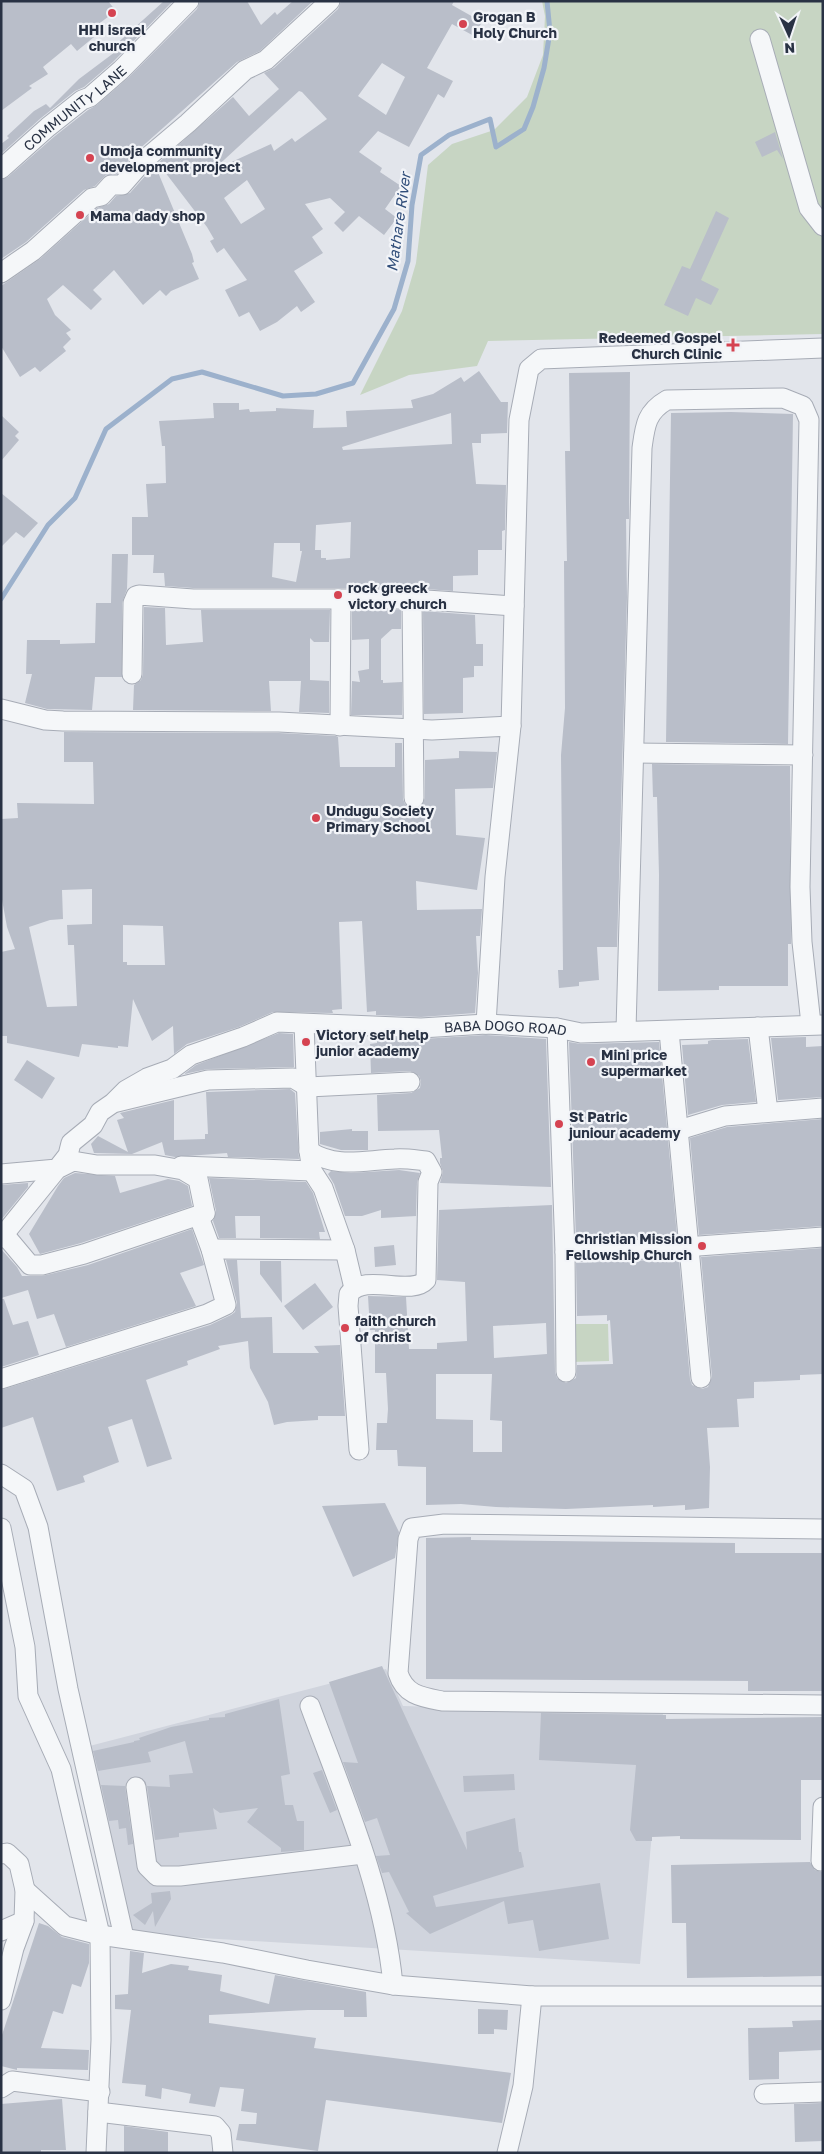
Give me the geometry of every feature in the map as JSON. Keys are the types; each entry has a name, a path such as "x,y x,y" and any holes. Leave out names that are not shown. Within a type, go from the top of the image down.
{"street":[{"name":"COMMUNITY LANE","path":"1,169 48,127 82,100 90,97 121,70 189,1"},
{"path":"1,273 33,251 92,198 101,196 111,185 122,185 143,161 188,123 245,70 266,60 330,1"},
{"path":"760,39 809,208 823,226"},
{"path":"486,1024 495,877 510,726 519,420 528,369 541,359 823,348"},
{"path":"626,1030 642,448 646,424 654,407 667,400 783,398 804,406 809,420 801,896 802,942 817,1024"},
{"path":"132,674 132,612 136,596 341,600 412,599 514,606"},
{"path":"412,599 414,798"},
{"path":"340,726 341,600"},
{"path":"1,709 45,720 63,721 279,722 414,729 510,726"},
{"path":"634,752 803,755"},
{"name":"BABA DOGO ROAD","path":"3,1236 68,1155 71,1143 93,1124 100,1112 113,1103 126,1090 147,1078 172,1069 191,1055 243,1037 277,1022 421,1028 486,1024 557,1028 581,1032 669,1031 817,1024"},
{"path":"304,1024 308,1087 309,1151 312,1171 323,1188 345,1250 354,1288"},
{"path":"758,1027 768,1112"},
{"path":"557,1028 565,1252 566,1372"},
{"path":"669,1031 701,1378"},
{"path":"113,1103 208,1080 293,1078 308,1087 410,1082"},
{"path":"679,1130 725,1116 823,1108"},
{"path":"309,1151 323,1160 363,1162 396,1158 426,1161 432,1172 428,1182 426,1280 418,1285 377,1284 354,1288 349,1294 348,1306 359,1450"},
{"path":"1,1174 57,1169 72,1161 97,1165 155,1165 312,1171"},
{"path":"155,1165 183,1170 194,1175 198,1180 205,1214"},
{"path":"3,1236 30,1265 42,1265 84,1254 205,1214"},
{"path":"1,1379 207,1314 226,1305 211,1249 199,1217 205,1214"},
{"path":"565,1252 823,1237"},
{"path":"211,1249 345,1250"},
{"path":"1,1474 24,1489 38,1527 68,1689 123,1933"},
{"path":"823,1529 444,1524 412,1528 408,1539 398,1673 404,1686 411,1693 442,1700 823,1705"},
{"path":"1,1528 25,1647 28,1696 61,1769 100,1936 100,2092 96,2153"},
{"path":"310,1706 364,1854 390,1954 393,1985"},
{"path":"136,1787 147,1866 157,1876 180,1876 364,1854"},
{"path":"820,1861 823,1807"},
{"path":"1,1854 7,1853 20,1864 25,1890 24,1921 14,1948 1,2000"},
{"path":"25,1890 65,1926 100,1936 223,1953 393,1985 532,1996 823,1996"},
{"path":"1,1931 24,1921"},
{"path":"507,2153 523,2086 532,1996"},
{"path":"1,2088 12,2082 100,2092"},
{"path":"764,2094 823,2092"},
{"path":"98,2112 215,2126 221,2133 223,2153"}],"shaded area":[{"path":"386,1669 403,1706 663,1713 640,1964 119,1933 78,1749"}],"green space":[{"path":"542,1 822,1 823,334 488,341 477,366 409,375 360,395 402,311 416,263 428,165 452,144 494,130 527,97 543,55 545,16"},
{"path":"570,1324 608,1324 609,1361 570,1362"}],"building":[{"path":"1,1 108,1 116,11 89,31 94,37 77,51 71,44 43,67 48,74 29,86 32,88 1,111"},
{"path":"164,1 173,1 113,62 84,87 75,91 41,118 1,154 1,144 9,138 7,136 34,111 46,104 50,108 79,79 115,52 112,48"},
{"path":"200,1 247,1 261,25 275,12 277,15 293,1 313,1 260,51 237,62 136,152 117,174 106,175 95,186 84,190 26,242 1,259 1,180 8,177 55,136 97,105 128,78 197,9"},
{"path":"341,1 454,1 452,5 482,22 474,36 452,24 427,68 453,81 444,98 438,94 409,147 378,131 359,152 382,168 380,172 401,186 385,209 397,218 384,235 359,216 343,232 334,223 345,212 330,198 305,204 323,229 312,237 323,253 294,271 315,302 301,312 297,306 277,322 260,331 249,312 239,317 225,290 247,280 224,248 217,253 210,241 214,239 207,227 158,163 233,97 249,116 279,89 264,73 274,68 338,9","holes":["382,63 405,77 386,115 358,96","299,91 327,119 295,142 292,138 274,151 271,144 212,171","247,180 265,209 241,224 224,198"]},
{"path":"775,132 783,159 777,150 762,157 755,142"},
{"path":"155,165 192,254 194,262 192,263 199,279 171,291 166,296 160,290 143,305 114,270 93,290 102,299 91,310 63,285 47,299 55,315 71,330 66,333 71,339 63,347 66,351 40,372 35,367 20,377 1,346 1,286 40,259 97,208 109,204 116,196 130,193"},
{"path":"716,211 729,218 701,280 719,289 711,305 696,298 688,316 664,305 682,266 690,269"},
{"path":"479,371 501,402 508,402 507,433 481,434 481,443 472,443 476,484 506,485 505,530 502,531 502,550 478,550 478,575 453,576 453,591 412,588 193,588 165,586 164,573 153,573 154,555 132,555 132,517 148,517 146,484 166,483 165,446 162,446 159,421 214,418 213,403 239,403 239,410 249,409 250,412 276,411 276,408 314,410 313,428 347,427 346,411 413,408 411,400 433,394 461,377 464,382","holes":["451,413 452,444 343,450 342,447","351,522 350,558 326,560 326,558 321,558 321,550 315,550 316,525","274,543 300,543 300,551 302,551 296,582 272,577"]},
{"path":"630,372 629,519 626,519 627,597 617,947 597,947 599,980 579,982 579,986 559,988 558,970 563,970 561,755 565,708 564,561 567,561 565,451 570,451 569,373"},
{"path":"671,413 793,414 788,744 666,742"},
{"path":"1,415 19,432 15,436 19,440 1,461"},
{"path":"1,493 38,523 24,538 16,532 1,547"},
{"path":"112,554 128,554 127,589 122,603 122,677 95,677 92,710 47,709 25,703 32,674 26,674 27,640 60,640 60,644 95,643 96,603 111,603"},
{"path":"144,607 165,608 166,645 203,642 201,610 330,610 329,642 314,642 310,638 310,680 329,681 329,713 299,712 301,681 269,681 271,711 133,710 134,685 141,680 143,674"},
{"path":"352,610 401,610 401,629 392,629 381,639 381,680 383,680 383,683 402,682 402,715 351,715 352,681 360,682 358,671 369,669 369,639 352,640"},
{"path":"423,611 475,615 476,644 483,644 483,666 474,666 474,677 463,678 463,713 424,714"},
{"path":"64,732 279,733 336,736 338,737 340,767 395,767 395,743 402,743 403,799 405,804 414,809 420,807 425,798 425,760 459,758 459,751 497,752 493,788 455,789 456,835 485,838 477,890 416,881 417,910 482,909 480,936 476,936 478,973 475,1013 421,1017 376,1015 376,1011 367,1012 362,921 339,922 342,1009 332,1010 333,1013 273,1012 239,1027 187,1044 174,1054 173,1026 152,1041 133,999 128,1047 118,1046 118,1048 82,1044 79,1057 7,1043 7,1036 1,1036 1,952 15,949 7,927 1,894 1,819 18,818 17,803 94,804 93,762 64,762","holes":["92,889 92,924 67,925 68,945 74,945 77,1006 47,1007 29,927 50,920 63,919 62,890","123,925 163,926 165,965 127,965 127,962 123,962"]},
{"path":"652,764 790,766 791,944 788,944 788,986 719,986 719,990 658,991 659,875 657,797 653,797"},
{"path":"279,1033 293,1034 294,1067 208,1069 184,1074 196,1065"},
{"path":"486,1035 546,1039 551,1187 440,1183 443,1172 440,1163 440,1158 442,1158 439,1130 378,1131 377,1095 411,1093 420,1088 421,1081 419,1076 410,1071 371,1073 370,1044 377,1043 377,1037 422,1039"},
{"path":"806,1037 806,1047 823,1046 823,1097 778,1100 771,1038"},
{"path":"748,1039 756,1102 722,1105 688,1115 682,1045 708,1044 708,1041 712,1040"},
{"path":"569,1042 581,1044 659,1042 677,1236 576,1240"},
{"path":"27,1060 55,1078 42,1099 14,1080"},
{"path":"290,1089 295,1093 299,1159 228,1157 227,1153 175,1157 165,1155 162,1142 132,1154 94,1153 91,1144 98,1136 128,1152 117,1120 124,1118 120,1113 174,1100 174,1140 205,1139 205,1134 208,1134 206,1092"},
{"path":"823,1119 823,1226 699,1235 690,1138 727,1127"},
{"path":"352,1129 352,1131 368,1131 368,1150 341,1150 320,1144 320,1132"},
{"path":"399,1170 420,1173 417,1182 416,1216 381,1218 381,1210 362,1216 345,1216 334,1184 328,1174 331,1171 351,1173"},
{"path":"75,1173 115,1176 120,1193 168,1179 179,1181 188,1186 192,1206 81,1243 40,1254 29,1234 64,1178"},
{"path":"209,1178 306,1182 313,1193 325,1232 319,1232 320,1239 260,1238 260,1216 235,1216 236,1238 219,1238 213,1221 216,1211"},
{"path":"28,1183 28,1187 1,1220 1,1185"},
{"path":"552,1205 555,1372 557,1378 566,1383 576,1378 577,1365 613,1364 610,1320 607,1321 607,1315 577,1316 576,1263 679,1259 690,1379 692,1385 702,1389 708,1387 712,1377 701,1257 823,1248 823,1374 800,1375 800,1380 754,1382 754,1398 737,1399 739,1427 707,1428 710,1467 709,1508 685,1510 685,1505 566,1509 461,1504 426,1505 426,1467 398,1466 397,1450 376,1450 377,1423 387,1423 388,1409 386,1373 375,1373 375,1330 370,1330 368,1296 406,1297 409,1349 437,1349 437,1343 467,1341 465,1282 437,1280 439,1210","holes":["546,1323 547,1354 494,1358 493,1326","436,1374 492,1374 490,1420 502,1421 502,1452 473,1452 473,1420 436,1419"]},
{"path":"192,1229 204,1265 180,1273 196,1306 66,1347 54,1314 37,1319 28,1290 1,1298 1,1249 17,1267 22,1276 42,1276 88,1265"},
{"path":"394,1245 396,1265 375,1267 374,1247"},
{"path":"226,1260 237,1260 241,1318 272,1317 273,1353 319,1353 314,1346 340,1345 345,1416 318,1416 318,1420 287,1422 274,1425 268,1402 250,1368 248,1341 218,1346 220,1349 187,1361 188,1365 146,1380 172,1459 147,1467 132,1419 108,1427 119,1462 83,1476 85,1482 57,1491 33,1417 1,1428 1,1390 210,1325 231,1315 235,1312 237,1303"},
{"path":"260,1261 281,1261 282,1303 260,1274"},
{"path":"315,1283 333,1307 303,1330 284,1306"},
{"path":"1,1299 4,1299 13,1325 28,1321 39,1355 1,1367"},
{"path":"385,1503 399,1532 395,1558 353,1577 322,1506"},
{"path":"471,1537 471,1540 735,1543 735,1553 823,1553 823,1691 748,1691 748,1681 426,1679 426,1538"},
{"path":"382,1666 467,1850 466,1832 515,1818 519,1852 521,1852 524,1867 433,1896 436,1907 600,1883 609,1939 539,1951 533,1920 508,1924 504,1901 430,1934 406,1913 409,1912 389,1872 382,1873 376,1856 390,1855 377,1818 365,1822 343,1762 358,1763 329,1682"},
{"path":"279,1699 290,1774 281,1776 285,1805 293,1805 297,1821 304,1821 304,1850 281,1852 281,1848 247,1822 258,1808 220,1813 213,1808 217,1829 179,1833 179,1837 155,1840 147,1786 170,1787 169,1775 193,1773 185,1741 148,1752 151,1762 98,1771 93,1751 134,1742 140,1740 139,1738 171,1727 209,1720 209,1718 225,1717 225,1714"},
{"path":"541,1713 666,1715 666,1719 823,1717 823,1780 801,1780 801,1840 680,1839 680,1836 652,1837 652,1841 636,1841 630,1830 636,1765 539,1760"},
{"path":"322,1770 337,1810 330,1813 313,1773"},
{"path":"514,1774 515,1790 464,1792 463,1776"},
{"path":"101,1785 125,1786 133,1844 128,1845 126,1828 119,1829 118,1820 109,1821"},
{"path":"810,1862 815,1870 822,1872 823,1976 687,1978 686,1923 672,1923 671,1865"},
{"path":"170,1891 171,1899 155,1927 153,1911 145,1925 133,1915 152,1903 151,1893"},
{"path":"39,1923 48,1926 62,1937 89,1944 89,1963 81,1987 72,1984 63,2014 53,2011 41,2048 89,2050 88,2070 17,2068 17,2070 1,2066 1,2038"},
{"path":"130,1951 144,1953 142,1973 171,1964 189,1966 188,1970 222,1975 220,1991 269,2004 275,1975 366,1992 367,2017 344,2017 344,2010 308,2010 209,2015 209,2023 316,2038 314,2048 511,2073 502,2123 326,2100 318,2151 236,2140 239,2124 256,2124 257,2113 241,2111 244,2089 220,2087 215,2107 189,2103 191,2094 162,2088 161,2099 145,2096 146,2085 122,2083 131,2010 115,2009 115,1995 128,1994"},
{"path":"478,2009 508,2010 507,2030 494,2029 494,2034 478,2034"},
{"path":"823,2020 823,2050 779,2052 779,2079 749,2080 748,2028 793,2027 792,2021"},
{"path":"62,2099 66,2150 41,2150 41,2153 1,2153 1,2104"},
{"path":"822,2103 823,2141 795,2142 794,2104"},
{"path":"124,2126 168,2132 168,2153 124,2153"}],"waterway":[{"name":"Mathare River","path":"1,599 48,525 75,498 106,429 172,379 202,372 283,396 316,394 353,383 394,309 408,261 412,205 421,155 449,135 490,119 496,147 524,129 533,107 544,68 550,32 547,1"}],"place":[{"name":"HHI israel church","path":"112,13"},
{"name":"Grogan B Holy Church","path":"463,24"},
{"name":"Umoja community development project","path":"90,158"},
{"name":"Mama dady shop","path":"80,215"},
{"name":"Redeemed Gospel Church Clinic","path":"733,345"},
{"name":"rock greeck victory church","path":"338,595"},
{"name":"Undugu Society Primary School","path":"316,818"},
{"name":"Victory self help junior academy","path":"306,1042"},
{"name":"Mini price supermarket","path":"591,1062"},
{"name":"St Patric juniour academy","path":"559,1124"},
{"name":"Christian Mission Fellowship Church","path":"702,1246"},
{"name":"faith church of christ","path":"345,1328"}]}
